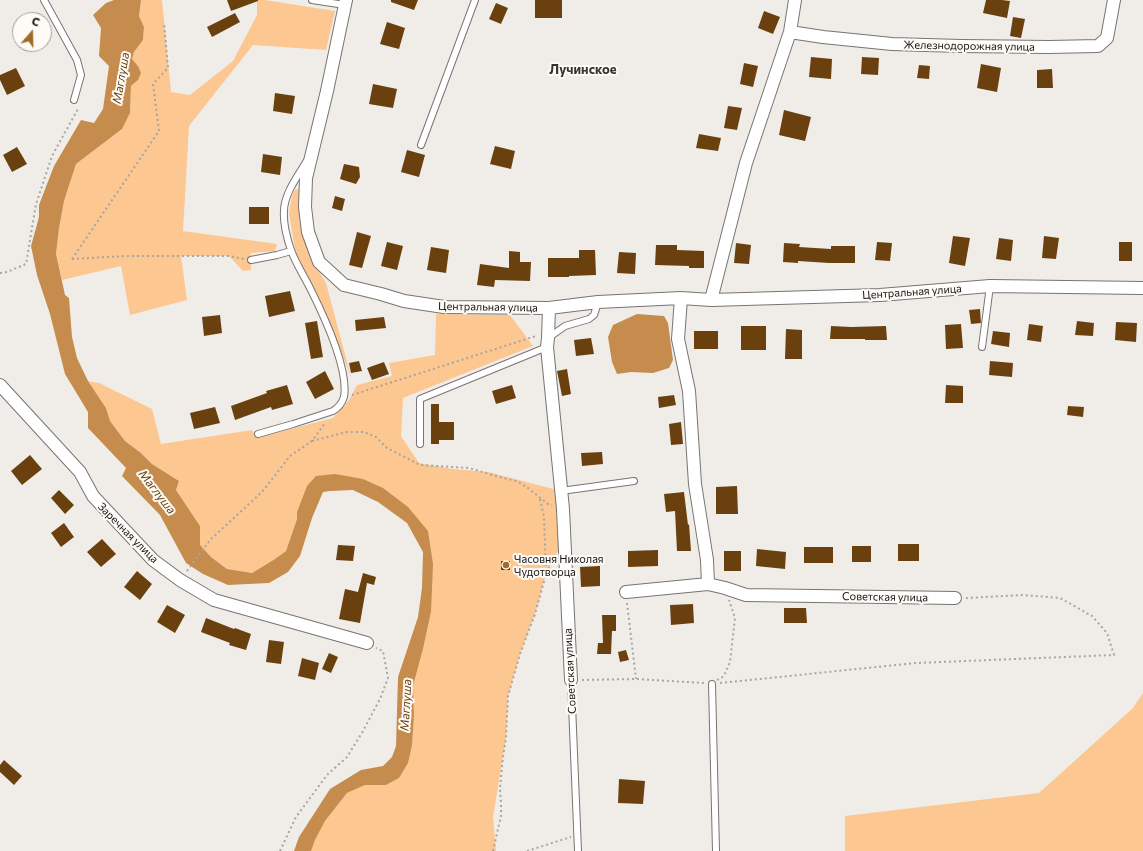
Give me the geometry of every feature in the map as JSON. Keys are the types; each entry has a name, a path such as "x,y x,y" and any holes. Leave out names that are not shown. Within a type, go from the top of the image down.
{"street":[{"path":"711,300 746,163 790,32 795,0"},
{"name":"Железнодорожная улица","path":"790,32 892,44 1049,47 1098,46 1107,38 1114,0"},
{"path":"312,152 327,92 345,2"},
{"name":"Центральная улица","path":"312,152 306,178 305,207 308,232 319,262 344,285 404,301 444,307 549,308 598,302 681,298 711,300 880,295 990,286 1143,288"},
{"path":"681,298 678,339 689,391 695,484 708,584"},
{"name":"Центральная улица","path":"549,308 548,339 561,491"},
{"name":"Заречная улица","path":"0,385 80,472 93,496 153,560 180,580 214,600 367,642"},
{"name":"Советская улица","path":"561,491 571,680"},
{"name":"Советская улица","path":"626,592 708,584 746,595 955,598"}],"lane":[{"path":"44,0 77,60 81,75 74,100"},
{"path":"312,0 345,2"},
{"path":"420,145 476,0"},
{"path":"258,434 333,411 338,408 343,398 344,379 334,342 310,288 291,251 286,229 284,210 289,190 312,152"},
{"path":"251,260 291,251"},
{"path":"982,347 990,286"},
{"path":"420,444 420,399 548,339 565,326 589,319 594,315 598,302"},
{"path":"561,491 634,481"},
{"name":"Советская улица","path":"571,680 578,851"},
{"path":"712,684 716,851"}],"path":[{"path":"164,23 168,68 154,84 159,131 72,258 126,256 229,256 251,260"},
{"path":"0,273 7,272 26,264 36,204 52,156 79,106 74,100"},
{"path":"343,398 548,339"},
{"path":"312,441 333,411"},
{"path":"188,570 210,540 262,492 290,456 312,441 346,432 364,432 376,437 387,448 420,465 469,468 517,481 548,504 563,509"},
{"path":"540,497 544,517 546,574"},
{"path":"493,851 501,816 500,788 506,738 508,696 520,654 535,614 546,574 564,539"},
{"path":"712,684 724,676 730,662 734,618 725,588"},
{"path":"626,592 636,679"},
{"path":"571,680 636,679 712,684 916,663 1114,655 1107,633 1092,616 1060,598 1024,595 955,598"},
{"path":"280,851 296,817 327,775 347,757 380,699 388,678 383,651 367,642"},
{"path":"527,851 577,835"}],"shaded area":[{"path":"141,0 162,0 171,92 190,95 233,61 257,15 257,0 335,11 326,50 253,45 189,126 183,231 277,244 275,251 251,253 251,270 243,271 229,256 181,256 187,300 130,315 121,266 62,280 56,254 64,201 76,164 122,129 130,113 131,86 138,80 138,66 132,59 134,52 143,40 144,27 139,16"},
{"path":"299,189 302,191 315,265 326,283 351,377 330,324 297,262 289,213 292,196 295,190"},
{"path":"436,314 510,315 533,346 403,398 401,436 419,463 453,469 488,472 561,491 564,539 546,574 535,614 520,654 508,696 506,738 493,817 496,851 311,851 325,821 347,793 365,785 386,785 399,778 412,745 414,716 413,686 431,612 428,531 335,474 297,512 297,519 286,551 252,573 227,569 211,557 200,545 200,526 176,490 179,481 152,464 141,453 125,441 110,421 106,408 88,381 99,383 152,409 161,444 252,430 256,438 333,418 349,400 357,385 392,376 389,363 435,355"},
{"path":"1143,693 1143,851 845,851 845,816 1039,793 1133,708"}],"water":[{"name":"Маглуша","path":"114,0 141,0 139,16 144,27 143,40 134,52 132,59 138,66 141,73 138,80 131,86 130,113 122,129 76,164 64,201 56,254 65,295 69,298 72,337 77,358 88,381 106,408 110,421 125,441 141,453 152,464 179,481 176,490 200,526 200,545 211,557 227,569 252,573 286,551 297,519 297,512 307,486 316,476 335,474 363,479 383,488 408,507 428,531 433,564 431,612 413,686 414,716 412,745 408,763 399,778 386,785 365,785 347,793 325,821 311,851 294,851 299,837 330,789 361,770 383,766 392,757 396,746 398,677 418,617 422,588 423,552 407,523 378,502 353,490 323,492 312,518 300,556 288,572 269,583 228,585 203,574 186,563 160,515 122,476 126,468 88,428 88,412 65,374 50,314 37,275 31,246 39,217 39,205 54,166 81,120 94,123 103,109 109,66 99,56 101,28 93,15 106,3"},
{"path":"637,314 664,316 668,323 673,360 669,368 653,373 631,372 617,374 612,362 608,337 613,325"}],"building":[{"path":"227,0 258,0 258,1 231,11"},
{"path":"391,0 418,0 414,10 391,2"},
{"path":"535,0 562,0 562,18 535,18"},
{"path":"986,0 1010,1 1007,18 983,13"},
{"path":"496,3 508,8 501,24 489,19"},
{"path":"764,11 780,17 773,34 758,28"},
{"path":"235,13 240,22 212,37 207,27"},
{"path":"1013,17 1025,19 1021,38 1010,36"},
{"path":"387,22 405,28 399,49 380,44"},
{"path":"811,57 832,59 831,79 809,77"},
{"path":"862,57 879,58 878,75 861,74"},
{"path":"744,63 758,66 753,87 740,84"},
{"path":"981,64 1001,68 997,92 977,88"},
{"path":"919,65 930,66 929,79 917,78"},
{"path":"16,68 25,86 7,95 0,80 0,75"},
{"path":"1052,69 1053,88 1037,88 1037,70"},
{"path":"373,84 397,89 393,108 369,104"},
{"path":"275,93 295,96 292,114 273,111"},
{"path":"728,106 742,108 737,130 724,128"},
{"path":"784,110 811,117 805,141 779,135"},
{"path":"699,134 721,138 718,151 696,148"},
{"path":"495,146 515,151 511,169 490,164"},
{"path":"17,147 27,164 12,172 3,155"},
{"path":"407,150 425,155 419,177 401,172"},
{"path":"263,154 282,157 280,175 261,172"},
{"path":"344,164 359,167 360,177 356,184 340,179"},
{"path":"335,196 345,199 342,211 332,208"},
{"path":"249,207 269,207 269,224 249,224"},
{"path":"357,232 371,236 362,268 349,265"},
{"path":"953,236 970,238 965,266 949,263"},
{"path":"1044,236 1059,238 1056,259 1042,258"},
{"path":"999,238 1013,240 1011,261 996,259"},
{"path":"387,242 403,246 397,270 381,266"},
{"path":"877,242 892,243 890,261 875,260"},
{"path":"1119,242 1132,242 1132,261 1119,261"},
{"path":"736,243 751,245 749,264 734,263"},
{"path":"784,243 800,244 799,247 831,249 831,246 855,246 855,263 798,261 798,263 783,262"},
{"path":"656,245 677,245 677,250 704,251 704,268 655,265"},
{"path":"431,247 449,250 446,273 427,270"},
{"path":"579,250 595,250 596,275 548,277 548,258 579,258"},
{"path":"509,251 520,252 520,262 531,262 530,281 495,280 494,287 477,285 480,264 509,268"},
{"path":"619,252 636,253 635,274 617,273"},
{"path":"290,291 295,311 269,317 265,296"},
{"path":"980,309 981,323 971,324 969,310"},
{"path":"220,315 222,333 204,336 202,317"},
{"path":"384,317 386,328 356,331 355,320"},
{"path":"317,321 323,357 311,359 305,323"},
{"path":"1077,321 1094,323 1093,336 1075,335"},
{"path":"1116,322 1137,323 1136,342 1115,340"},
{"path":"961,324 963,348 946,349 945,325"},
{"path":"1029,324 1043,326 1041,342 1027,340"},
{"path":"741,326 766,326 766,350 741,350"},
{"path":"831,326 886,326 887,340 830,339"},
{"path":"786,329 802,330 802,359 785,359"},
{"path":"694,331 718,331 718,349 694,349"},
{"path":"993,331 1010,333 1009,347 991,344"},
{"path":"591,338 594,354 576,356 574,340"},
{"path":"359,361 362,371 351,373 349,363"},
{"path":"990,361 1013,363 1012,377 989,375"},
{"path":"384,362 389,374 372,380 367,368"},
{"path":"567,369 571,394 562,396 557,371"},
{"path":"325,371 334,389 315,399 306,382"},
{"path":"287,385 293,404 272,410 271,407 235,420 231,406 267,393 266,391"},
{"path":"512,385 516,398 496,404 492,391"},
{"path":"946,385 963,386 963,403 945,403"},
{"path":"674,395 676,405 659,408 658,397"},
{"path":"431,404 439,404 439,422 454,422 454,440 439,440 439,444 431,444"},
{"path":"1068,406 1084,407 1083,417 1067,415"},
{"path":"215,407 220,423 194,429 190,413"},
{"path":"681,422 683,444 671,445 669,424"},
{"path":"602,452 603,464 582,466 581,453"},
{"path":"30,455 42,469 22,485 11,471"},
{"path":"737,486 738,514 716,514 716,487"},
{"path":"59,490 74,505 65,514 51,498"},
{"path":"684,492 691,551 677,551 675,511 666,512 664,494"},
{"path":"64,523 74,537 61,547 51,533"},
{"path":"102,539 116,554 101,567 87,552"},
{"path":"898,544 919,544 919,561 898,561"},
{"path":"338,545 355,546 353,561 336,560"},
{"path":"852,546 871,546 871,562 852,562"},
{"path":"804,547 833,547 833,563 804,563"},
{"path":"757,549 786,552 785,569 756,566"},
{"path":"658,550 658,566 628,567 628,551"},
{"path":"724,551 741,551 741,571 724,571"},
{"name":"Часовня Николая Чудотворца","path":"501,561 510,561 510,570 501,570"},
{"path":"600,566 600,586 581,587 580,567"},
{"path":"137,571 152,584 140,600 124,587"},
{"path":"363,573 376,577 374,585 367,583 360,623 339,619 345,589 358,592"},
{"path":"693,604 694,623 671,625 670,605"},
{"path":"167,605 185,615 175,633 157,622"},
{"path":"784,608 806,608 807,623 784,623"},
{"path":"602,615 616,615 616,631 612,631 611,654 597,654 598,643 603,643"},
{"path":"206,618 251,634 246,650 229,645 230,643 201,632"},
{"path":"269,640 284,642 281,664 266,662"},
{"path":"626,650 629,660 620,662 618,652"},
{"path":"329,653 338,657 331,673 322,669"},
{"path":"302,658 319,663 315,680 298,676"},
{"path":"4,760 22,776 14,785 0,772 0,765"},
{"path":"619,779 645,781 643,804 618,803"}],"place":[{"name":"Часовня Николая Чудотворца","path":"506,565"}],"district":[{"name":"Лучинское","path":"583,70"}]}
